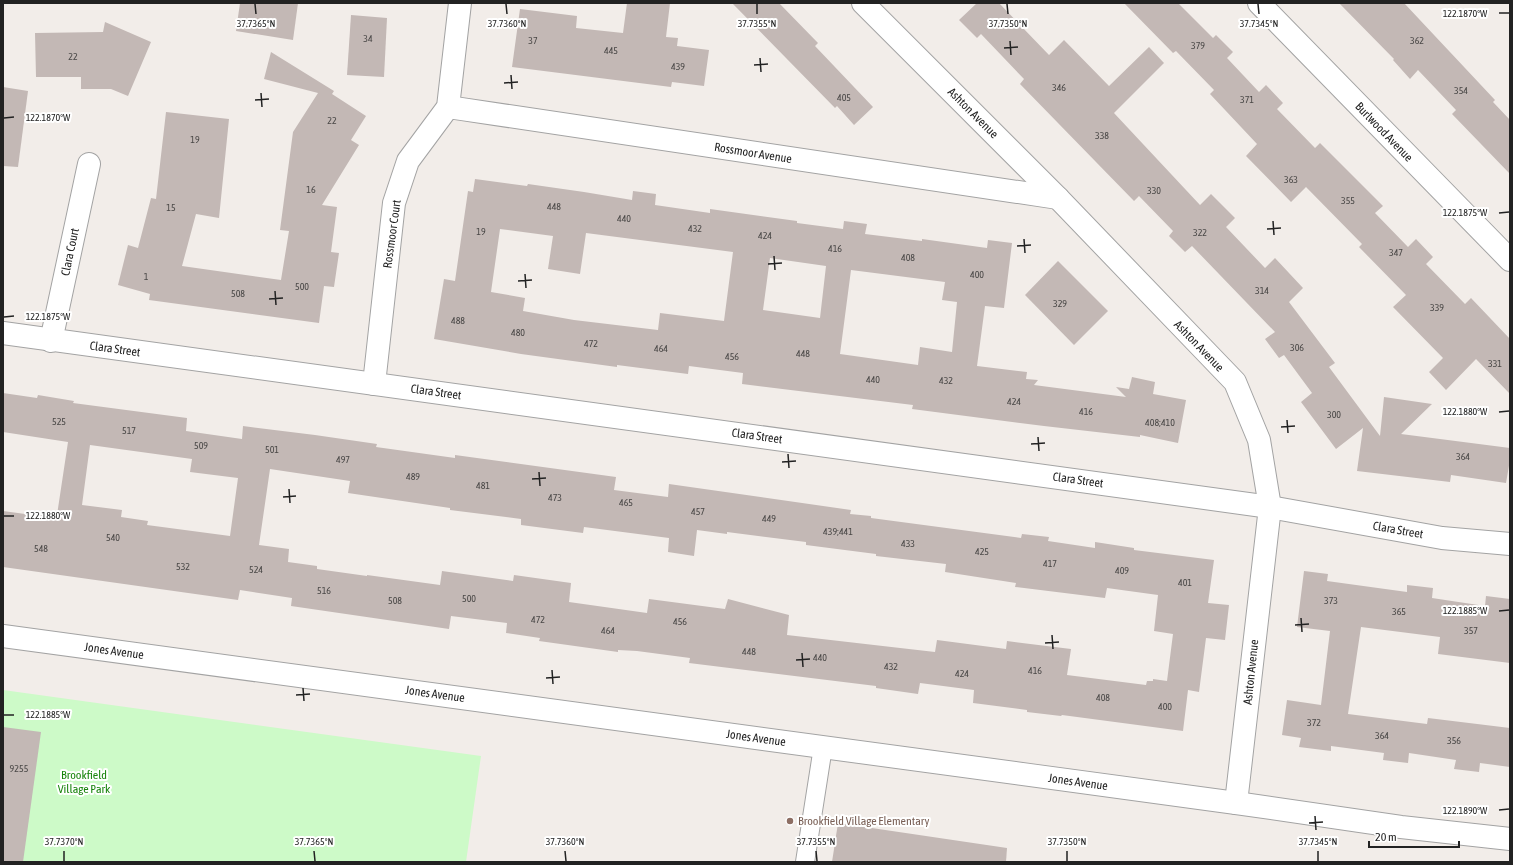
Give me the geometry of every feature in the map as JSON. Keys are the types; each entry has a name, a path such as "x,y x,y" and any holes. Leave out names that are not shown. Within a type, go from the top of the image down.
{"street":[{"name":"Rossmoor Court","path":"374,384 394,203 408,161 448,107 460,3"},
{"name":"Ashton Avenue","path":"864,3 1058,198 1235,382 1259,440 1270,507 1236,803"},
{"name":"Burlwood Avenue","path":"1259,3 1510,260"},
{"name":"Rossmoor Avenue","path":"448,107 1058,198"},
{"name":"Clara Court","path":"51,340 89,164"},
{"name":"Clara Street","path":"3,333 1270,507 1442,538 1510,544"},
{"name":"Jones Avenue","path":"3,636 1236,803 1401,827 1510,839"}],"lane":[{"path":"805,862 823,747"}],"green space":[{"name":"Brookfield Village Park","path":"3,690 481,756 466,862 3,862"}],"building":[{"path":"240,3 298,3 293,40 236,31"},
{"path":"627,3 670,3 666,37 678,38 677,46 709,50 704,86 672,82 671,87 512,67 520,9 577,16 576,28 623,33"},
{"path":"732,3 779,3 818,43 815,46 873,107 854,125 837,106 835,108"},
{"path":"977,3 999,3 1049,55 1064,40 1109,86 1149,47 1164,63 1114,113 1200,205 1211,194 1235,218 1226,227 1265,268 1275,258 1303,288 1289,302 1335,363 1329,367 1380,436 1384,397 1432,404 1401,434 1510,448 1510,460 1506,483 1451,475 1450,482 1357,471 1363,428 1336,449 1301,402 1312,393 1284,355 1279,358 1265,339 1275,332 1192,246 1185,252 1169,236 1173,231 1139,196 1134,201 1020,84 1024,79 981,34 977,38 959,20"},
{"path":"1124,3 1178,3 1213,38 1216,35 1233,52 1227,58 1259,92 1266,85 1283,103 1277,109 1315,148 1320,143 1383,206 1375,213 1408,247 1416,239 1433,257 1426,264 1465,304 1471,298 1510,339 1510,394 1476,359 1446,390 1429,372 1443,358 1393,307 1406,295 1359,247 1362,244 1306,187 1291,202 1246,156 1257,144 1210,94 1214,90 1176,51 1173,53"},
{"path":"1339,3 1404,3 1495,100 1493,102 1510,120 1510,174 1452,114 1456,110 1418,70 1410,79 1393,60 1394,59"},
{"path":"351,15 387,18 384,77 347,75"},
{"path":"105,22 151,42 128,96 111,89 81,89 81,77 36,77 35,33 103,32"},
{"path":"271,52 334,91 332,94 366,116 351,140 359,145 322,205 337,207 331,252 339,253 334,287 324,286 319,323 149,300 150,294 118,285 128,245 138,248 151,198 156,199 166,112 229,119 219,218 196,214 182,266 281,280 289,231 280,230 293,132 318,93 264,79"},
{"path":"3,87 28,91 18,167 3,166"},
{"path":"475,179 527,186 528,184 632,200 633,191 656,194 655,205 710,213 710,209 843,229 844,221 867,224 865,234 922,241 922,239 987,248 988,240 1012,243 1004,308 985,306 977,366 1027,372 1026,379 1038,380 1034,385 1126,397 1116,387 1129,389 1132,377 1155,382 1153,394 1186,400 1178,443 1140,435 1140,437 1044,426 912,409 913,405 742,384 743,373 689,366 688,374 617,365 617,367 521,354 434,339 444,279 455,281 468,191 473,192","holes":["500,229 553,236 548,269 580,274 586,233 733,252 724,321 660,313 658,330 574,320 523,311 525,298 491,292","770,258 826,266 820,318 763,310","851,270 945,282 942,300 957,302 952,352 920,347 918,365 840,354"]},
{"path":"1058,261 1108,311 1074,345 1025,295"},
{"path":"3,393 37,398 38,395 74,401 73,403 187,418 186,431 242,439 243,426 377,444 376,447 455,458 455,455 616,477 614,490 668,497 669,484 851,510 850,514 871,516 871,518 1021,538 1022,534 1049,537 1048,541 1095,548 1095,542 1134,548 1134,550 1214,560 1208,603 1229,605 1225,640 1206,638 1199,692 1188,690 1183,731 1062,715 1027,712 1027,710 973,703 974,690 920,683 918,694 876,688 876,686 689,663 690,658 637,651 618,650 618,652 539,641 540,638 506,633 507,623 451,616 449,629 291,606 292,598 240,590 238,600 3,567 3,511 40,516 40,513 57,515 68,442 3,432","holes":["90,445 192,459 190,472 238,478 230,536 147,525 148,521 121,517 122,510 82,505","270,469 350,481 348,493 450,508 450,510 521,519 521,525 583,533 584,527 669,538 668,552 694,556 697,530 727,534 727,532 806,542 806,545 876,554 876,556 946,564 945,572 1016,583 1015,587 1105,598 1107,588 1158,595 1154,631 1173,634 1167,681 1153,679 1153,681 1147,681 1146,685 1067,675 1071,649 1007,641 1006,649 937,640 935,652 787,635 789,615 728,599 725,609 649,599 647,613 569,602 571,583 514,575 513,581 442,571 440,585 317,569 317,566 288,562 289,549 259,545"]},
{"path":"1304,571 1328,574 1327,581 1407,592 1407,585 1433,588 1432,598 1485,606 1486,596 1510,599 1510,663 1438,654 1440,637 1361,627 1348,714 1427,724 1428,718 1510,728 1510,767 1480,763 1479,772 1454,769 1456,760 1409,753 1408,763 1383,760 1384,753 1331,746 1331,751 1299,747 1301,738 1282,735 1287,700 1321,705 1330,631 1297,627"},
{"path":"3,727 41,732 23,862 3,862"},
{"path":"838,823 1007,848 1006,862 832,862"}],"place":[{"name":"Brookfield Village Elementary","path":"790,821"}]}
